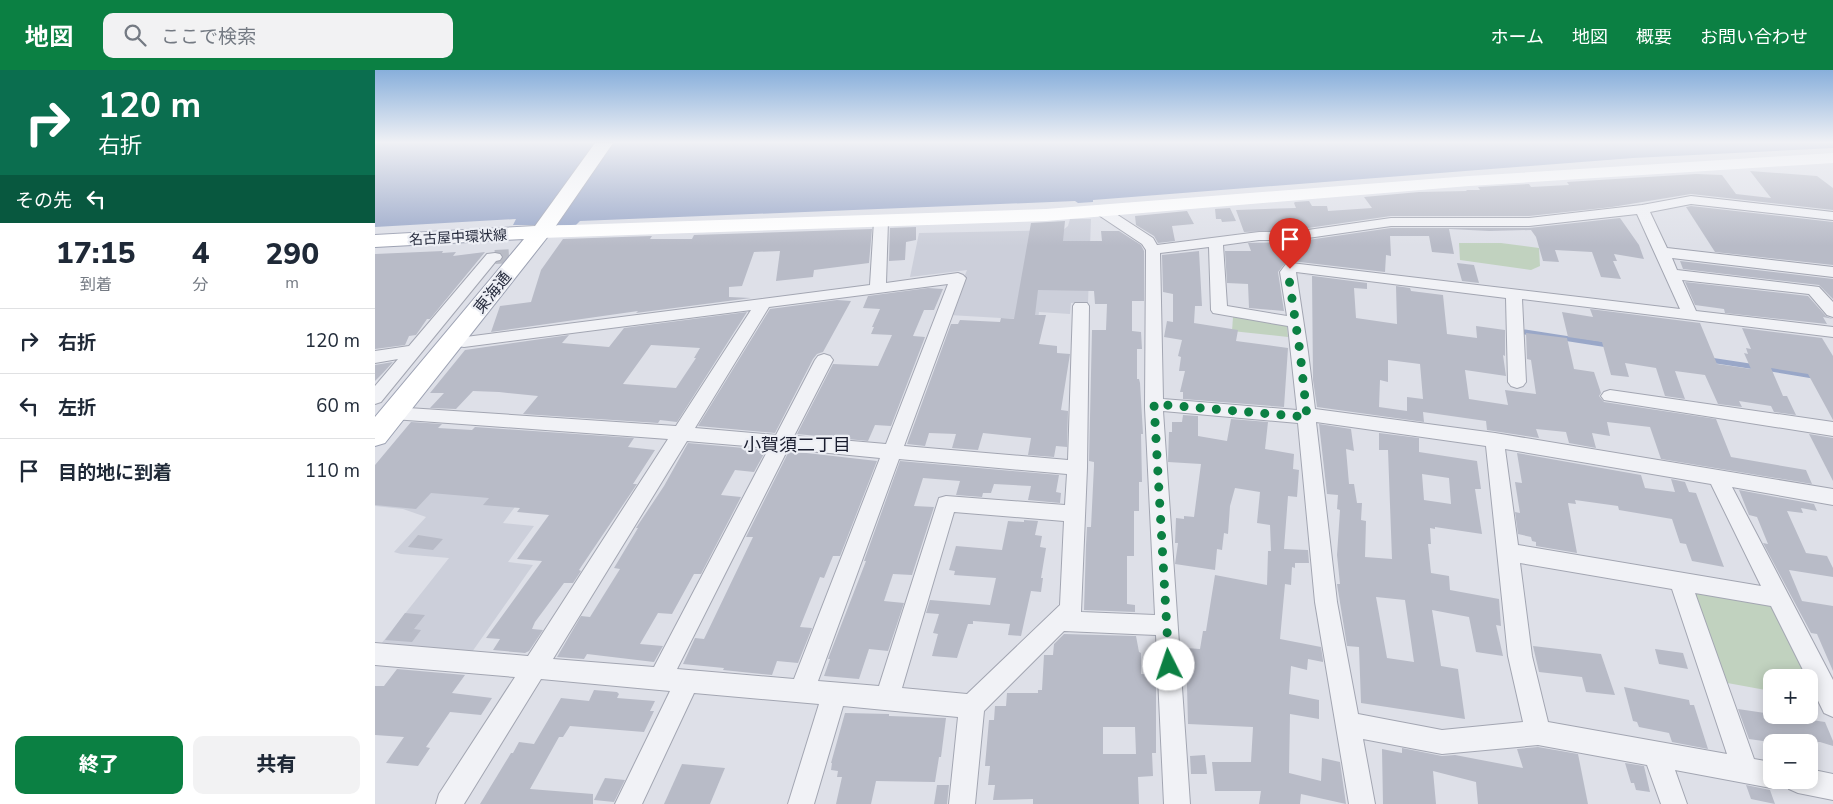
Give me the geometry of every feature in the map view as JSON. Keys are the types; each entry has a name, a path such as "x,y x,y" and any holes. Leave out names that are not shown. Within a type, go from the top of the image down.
{"main road":[{"name":"東海通","path":"534,235 569,177"},
{"name":"東海通","path":"375,436 381,408 534,235 578,177"},
{"name":"名古屋中環状線","path":"375,241 534,235"}],"street":[{"path":"381,408 431,384 531,255 534,235 1101,211 1531,177"},
{"path":"1153,250 1259,236 1294,236 1391,222 1529,222 1641,209 1691,200 1833,216"},
{"path":"1641,209 1690,314"},
{"path":"1101,211 1148,241 1153,250 1154,404 1177,804"},
{"path":"878,288 881,221"},
{"path":"1216,242 1219,310 1295,322"},
{"path":"1661,252 1833,272"},
{"path":"381,408 412,351 492,257 495,257"},
{"path":"1362,804 1325,602 1307,416 1288,272 1291,267 1833,332"},
{"path":"1671,274 1813,290 1833,312"},
{"path":"464,342 958,278 801,692"},
{"path":"1514,293 1517,382"},
{"path":"449,804 764,302"},
{"path":"962,804 972,706 1071,609 1081,306"},
{"path":"375,358 412,351"},
{"path":"660,679 824,360"},
{"path":"1610,396 1833,429"},
{"path":"1154,404 1307,416 1495,440 1833,496"},
{"path":"381,408 783,441 1077,468"},
{"path":"1495,440 1520,656 1538,733"},
{"path":"1717,477 1778,598 1824,672 1833,705"},
{"path":"887,699 946,504 1075,514"},
{"path":"1508,552 1778,598"},
{"path":"1680,581 1745,770"},
{"path":"1059,621 1166,625"},
{"path":"377,658 535,668 972,706"},
{"path":"628,804 687,681"},
{"path":"801,804 834,694"},
{"path":"1348,724 1442,742 1538,733 1763,773"},
{"path":"1656,754 1674,804"},
{"path":"1818,783 1833,786"}],"shaded area":[{"path":"1070,219 1091,219 1088,303 1071,303 1070,314 1039,312 1038,320 949,315 967,270 910,277 919,233 1063,230 1068,226"},
{"path":"375,466 538,476 503,523 534,526 508,562 533,565 472,652 381,644 449,558 394,552 426,517 403,509 375,506"}],"green space":[{"path":"1459,243 1501,243 1539,248 1540,266 1531,270 1460,260"},
{"path":"1233,317 1287,325 1288,337 1232,331"},
{"path":"1696,591 1765,602 1772,608 1803,669 1763,669 1763,690 1722,682 1692,596"}],"water":[{"path":"375,177 1385,177 1093,200 1093,202 1078,203 1075,201 580,221 576,225 513,225 516,219 375,227"}],"building":[{"path":"1644,177 1724,177 1736,194 1771,198 1755,177 1819,177 1833,188 1833,210 1691,194 1612,207 1529,216 1391,216 1294,230 1244,232 1236,210 1296,208 1295,202 1309,201 1312,206 1327,206 1328,211 1372,208 1364,197 1419,192 1480,190 1478,187 1529,184 1531,187 1569,185 1567,182"},
{"path":"1691,206 1833,222 1833,265 1715,252 1686,207"},
{"path":"1230,208 1236,221 1222,222 1221,219 1216,219 1215,209"},
{"path":"1187,211 1194,224 1172,226 1175,241 1158,243 1154,236 1136,225 1135,216"},
{"path":"1620,218 1639,245 1644,259 1614,254 1617,261 1613,261 1621,279 1601,277 1592,252 1555,250 1559,262 1543,261 1536,237 1531,230 1489,231 1449,229 1454,254 1432,252 1429,236 1390,236 1391,256 1386,255 1385,272 1286,262 1278,272 1284,311 1249,308 1248,284 1227,283 1225,251 1251,251 1248,243 1294,242 1391,228 1529,228"},
{"path":"1065,221 1063,241 1102,241 1101,231 1119,231 1141,245 1144,251 1144,301 1132,301 1132,331 1141,332 1142,349 1137,349 1137,379 1139,379 1140,383 1143,434 1141,434 1142,482 1139,482 1139,511 1134,511 1134,556 1127,556 1127,604 1135,605 1135,612 1084,610 1087,527 1091,527 1094,466 1094,462 1089,461 1092,330 1106,330 1107,304 1095,304 1094,291 1038,290 1035,315 1046,315 1039,344 1057,346 1057,353 1070,354 1061,410 1068,411 1067,447 1056,446 1054,457 1028,455 1031,438 983,433 978,450 952,448 956,434 929,433 925,446 907,444 951,324 958,324 960,320 1000,322 1001,318 1014,319 1031,223"},
{"path":"916,227 916,240 906,242 905,260 889,261 890,228"},
{"path":"872,229 869,263 814,270 813,277 776,281 780,251 754,252 742,286 729,287 729,297 751,298 636,313 638,311 491,332 500,306 531,302 541,270 563,239 652,236 650,239 692,239 694,235"},
{"path":"443,251 442,253 456,252 453,256 485,252 430,319 427,319 416,335 409,336 405,345 375,349 375,254"},
{"path":"1199,251 1202,306 1195,306 1194,323 1238,330 1236,341 1288,348 1284,407 1183,399 1183,392 1180,392 1185,371 1179,371 1181,357 1178,356 1182,340 1164,337 1167,321 1173,322 1173,294 1163,292 1162,255"},
{"path":"1680,261 1833,279 1833,299 1819,285 1683,269"},
{"path":"1457,263 1474,265 1479,283 1462,281"},
{"path":"1298,274 1367,283 1367,289 1354,288 1356,318 1397,324 1396,286 1410,288 1411,291 1443,295 1447,334 1477,338 1476,326 1505,330 1505,356 1503,355 1506,376 1465,370 1469,399 1508,405 1505,390 1536,394 1531,360 1527,359 1526,333 1567,338 1574,369 1594,372 1601,393 1599,396 1604,402 1716,419 1731,457 1806,470 1812,484 1661,459 1650,427 1607,422 1610,436 1592,433 1596,448 1569,443 1566,432 1536,429 1539,438 1487,430 1486,421 1423,412 1424,422 1317,407 1313,380 1312,276","holes":["1388,360 1420,364 1423,399 1407,397 1407,411 1379,407 1380,380 1388,382"]},
{"path":"1685,282 1808,296 1826,316 1833,319 1823,317 1827,324 1725,313 1724,309 1695,305"},
{"path":"928,288 943,289 934,310 924,310 913,336 925,337 891,426 875,425 868,441 797,434 833,364 878,366 892,335 871,334 880,309 863,308 868,296"},
{"path":"837,300 851,301 823,352 817,354 813,359 775,433 698,426 770,309"},
{"path":"1590,309 1700,323 1717,364 1751,369 1744,353 1748,354 1746,348 1751,349 1742,328 1822,338 1833,356 1833,420 1808,374 1771,368 1783,396 1787,396 1796,415 1774,412 1771,406 1739,401 1742,407 1718,404 1705,375 1675,371 1685,399 1665,396 1656,368 1625,363 1629,377 1611,375 1602,342 1568,337 1562,312 1593,317"},
{"path":"747,312 677,422 660,420 658,423 523,414 538,396 499,392 473,391 456,409 430,408 444,393 430,393 465,350 569,335 562,343 609,347 624,328","holes":["651,345 700,348 694,358 696,358 676,388 623,384"]},
{"path":"393,362 383,373 375,381 375,365"},
{"path":"1183,415 1198,416 1198,436 1227,441 1231,419 1268,422 1265,449 1294,454 1293,469 1299,470 1297,497 1288,496 1284,549 1308,550 1309,563 1295,563 1295,568 1292,567 1291,585 1285,584 1280,639 1321,647 1323,662 1308,659 1307,670 1291,666 1289,694 1319,700 1319,719 1290,714 1289,773 1321,781 1322,758 1340,762 1346,804 1301,794 1300,804 1259,804 1261,791 1215,791 1212,762 1251,762 1253,727 1188,724 1186,648 1200,649 1203,631 1206,631 1215,575 1267,585 1268,551 1271,551 1270,525 1257,523 1260,492 1235,488 1230,506 1228,534 1224,533 1222,550 1217,549 1215,570 1175,564 1178,543 1175,543 1176,518 1184,519 1184,516 1194,517 1201,464 1168,462 1169,432 1172,432 1172,422 1182,422"},
{"path":"411,422 442,424 438,428 472,430 475,427 634,438 628,447 655,450 633,484 637,484 579,570 581,571 573,583 564,583 535,622 532,629 543,630 529,651 525,653 493,650 500,639 486,638 542,561 517,559 549,515 517,512 520,508 483,505 489,498 431,493 416,509 375,505 375,465"},
{"path":"1319,424 1351,429 1354,451 1346,449 1349,484 1354,484 1357,503 1362,503 1361,520 1366,521 1365,557 1392,559 1388,450 1379,450 1379,433 1419,438 1419,452 1477,461 1481,489 1475,489 1482,534 1435,527 1435,529 1430,528 1431,544 1428,544 1431,573 1449,576 1450,590 1499,599 1501,626 1496,625 1503,656 1476,652 1469,617 1432,610 1441,666 1458,669 1465,719 1361,703 1359,647 1347,646 1337,584 1340,584 1337,555 1340,510 1337,509 1338,495 1327,494","holes":["1422,474 1449,478 1451,504 1424,500","1376,597 1405,600 1414,662 1387,658"]},
{"path":"1809,434 1833,438 1833,481"},
{"path":"688,443 766,450 754,472 735,470 721,495 741,497 701,574 694,574 672,614 658,613 640,644 663,646 654,662 587,654 584,659 557,657 581,616 590,617 620,569 614,568"},
{"path":"789,451 877,461 840,556 833,556 824,578 820,577 800,627 812,628 798,663 777,661 772,675 683,664 695,638 704,639 753,537 746,537"},
{"path":"1517,453 1641,475 1645,488 1675,492 1671,479 1685,482 1689,492 1696,493 1724,567 1692,561 1686,544 1680,543 1672,519 1619,510 1618,506 1575,500 1576,504 1568,503 1577,553 1536,546 1536,542 1532,541 1531,537 1518,534 1515,512 1520,513 1515,482 1522,483"},
{"path":"900,461 1059,475 1056,492 1061,493 1060,503 1028,500 1031,486 994,484 991,493 983,493 982,497 956,495 960,481 923,478 914,506 934,507 912,575 893,574 884,601 904,603 888,651 869,649 859,679 824,676 830,659 828,659 866,561 864,561"},
{"path":"1739,490 1814,504 1817,511 1801,508 1803,513 1787,511 1806,553 1827,556 1833,568 1833,577 1789,570 1802,601 1833,606 1833,671 1817,634 1811,633 1763,543 1768,544 1757,517 1749,515"},
{"path":"1024,520 1038,521 1035,535 1042,536 1040,547 1046,548 1041,578 1043,578 1041,592 1031,591 1021,636 1008,635 1010,624 973,621 973,624 968,624 957,658 932,656 938,634 933,633 939,614 926,613 930,600 990,605 996,578 954,575 955,571 949,570 956,546 1002,550 1008,521 1024,522"},
{"path":"418,535 443,539 433,550 408,547"},
{"path":"405,613 425,615 414,629 421,630 412,642 385,640"},
{"path":"1064,634 1136,636 1139,652 1141,653 1141,674 1156,674 1156,753 1152,753 1153,776 1138,777 1139,804 1033,804 1033,799 993,800 995,785 988,785 990,766 985,766 989,720 994,720 995,706 1006,706 1007,693 1038,693 1038,690 1042,690 1044,655 1053,655 1054,644","holes":["1103,727 1135,727 1136,754 1103,754"]},
{"path":"1533,646 1601,654 1615,695 1586,692 1582,677 1539,672"},
{"path":"1655,649 1683,653 1688,669 1659,664"},
{"path":"397,669 465,675 452,693 492,698 481,715 450,712 426,747 430,748 418,766 386,763 404,737 375,735 375,686 384,686"},
{"path":"1624,687 1689,700 1690,705 1694,705 1708,749 1672,742 1669,733 1639,727 1637,722 1633,721"},
{"path":"594,690 617,692 619,694 617,698 655,701 650,711 654,711 644,732 570,726 563,737 559,737 530,789 593,794 593,804 480,804 519,742 534,744 561,698 589,701"},
{"path":"1738,709 1763,713 1763,724 1818,724 1818,721 1825,722 1833,741 1833,746 1818,742 1818,734 1763,734 1763,741 1749,739"},
{"path":"845,713 946,718 941,757 939,757 935,782 876,781 871,804 836,804 842,777 837,777 838,771 831,770 831,763"},
{"path":"1538,747 1578,754 1588,804 1478,804 1476,782 1433,771 1436,804 1383,804 1382,749 1402,753 1402,748 1442,756 1455,755 1523,768 1517,749"},
{"path":"1205,755 1207,774 1191,774 1190,756"},
{"path":"1625,763 1644,766 1650,792 1636,790 1634,783 1631,783"},
{"path":"682,764 725,768 710,804 664,804"},
{"path":"605,778 625,780 614,802 594,800"},
{"path":"937,785 949,785 947,804 934,804"},
{"path":"1746,785 1770,790 1775,804 1751,799"}],"waterway":[{"path":"1525,332 1608,345"},
{"path":"1710,360 1756,367"},
{"path":"1765,368 1813,376"}],"tunnel":[{"path":"495,257 528,255"}],"district":[{"name":"小賀須二丁目","path":"797,445"}],"route":[{"path":"1169,665 1154,404 1307,417 1300,352 1288,272 1290,269"}]}
